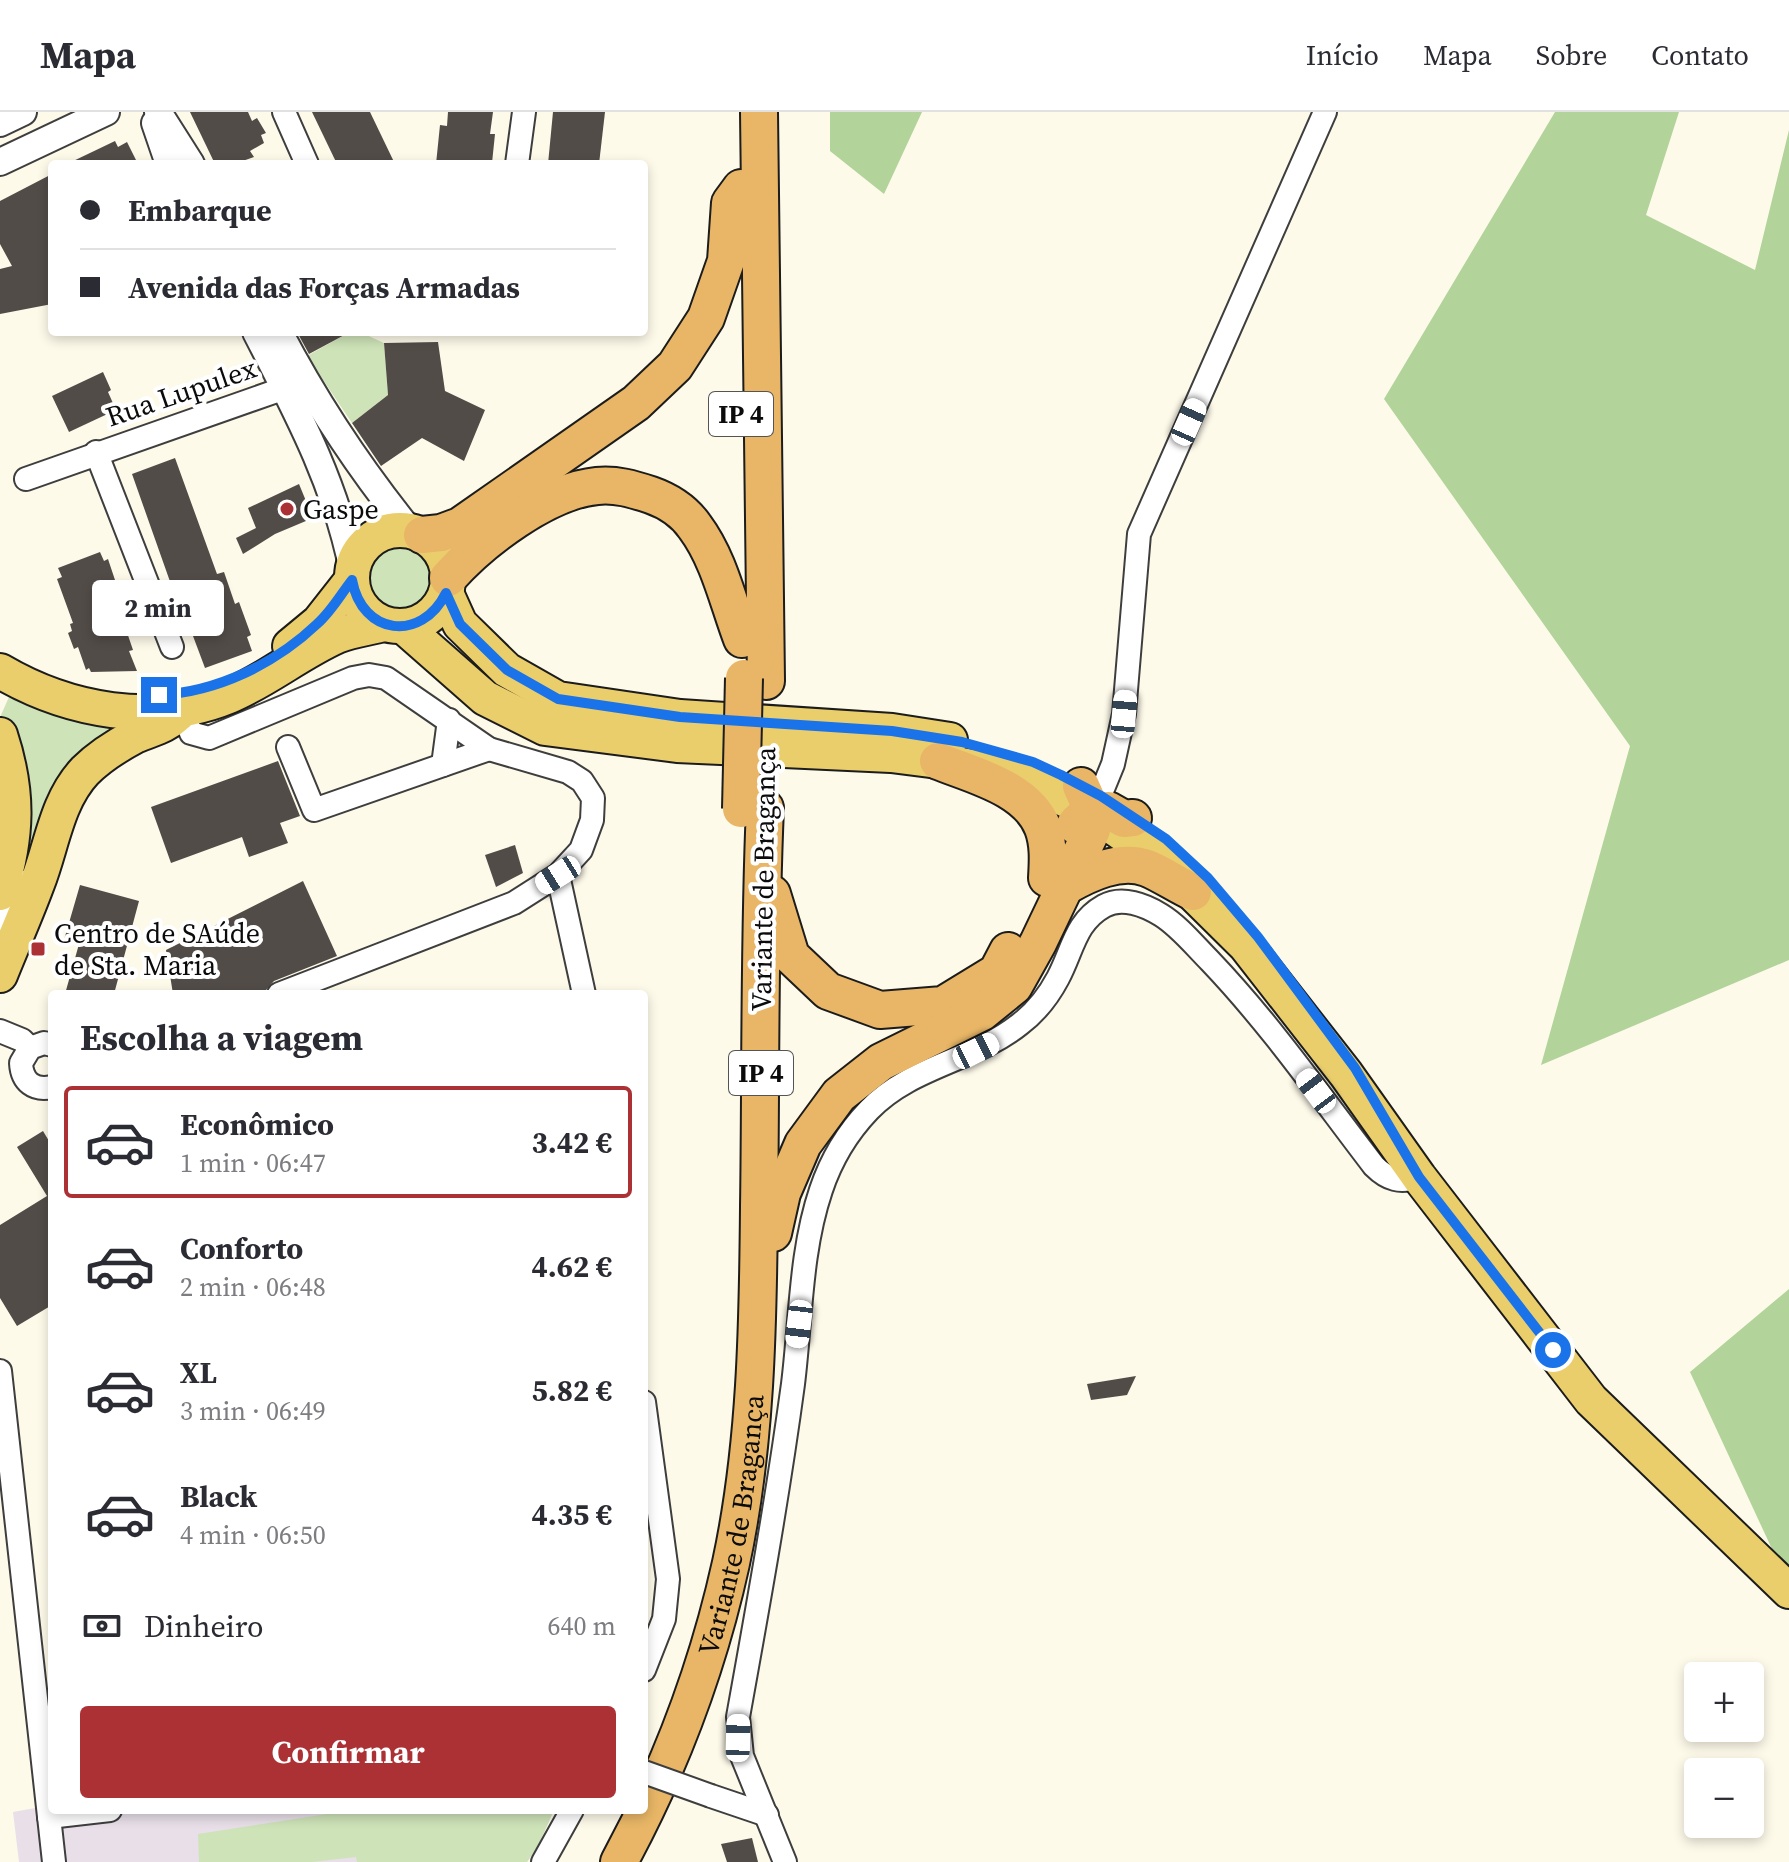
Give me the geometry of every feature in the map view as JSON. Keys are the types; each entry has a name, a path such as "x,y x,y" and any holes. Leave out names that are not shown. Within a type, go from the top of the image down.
{"highway":[{"name":"Variante de Bragança","path":"744,112 741,188 742,639 755,680"},
{"name":"Variante de Bragança","path":"648,1758 693,1638 713,1559 733,1377 753,809 759,112"},
{"path":"416,533 441,533 460,526 636,403 675,366 706,318 726,261 730,203 741,188"},
{"path":"447,585 468,555 511,522 572,492 595,486 632,488 668,502 693,524 711,553 742,639"},
{"path":"759,1285 771,1274 773,1235 782,1193 803,1144 839,1095 881,1062 982,1012 1014,986 1057,882 1042,826 1027,804 1001,786 938,761"},
{"path":"1092,798 1124,819 1133,818"},
{"name":"IP 4","path":"762,862 791,956 828,991 880,1010 943,1005 997,972 1057,882 1077,821 1092,798"},
{"name":"Variante de Bragança","path":"648,1805 687,1714 711,1641 731,1562 748,1455 759,1285 762,862 753,809"},
{"path":"1057,882 1125,865 1146,867 1193,892"},
{"path":"597,1862 623,1814"},
{"name":"Variante de Bragança","path":"619,1862 644,1814"}],"main road":[{"path":"0,975 38,881 55,823 67,797 84,772 108,752 137,735 166,725 179,702 238,678 292,644 319,622 352,575 358,556 367,543 394,530 416,533 441,553 447,585 460,624 507,670 558,699 680,717 892,731 948,740 1033,762 1092,798 1246,946 1591,1400 1789,1591"},
{"path":"352,575 355,594 361,607 371,617 394,625 485,698 545,728 677,745 891,755 938,761 984,769 1056,793 1092,798"},
{"path":"0,650 13,682 63,700 179,702 228,697 339,635 417,623 430,616 439,606 447,585"},
{"path":"105,702 114,730 108,752"},
{"path":"0,735 9,762 15,827 0,893"},
{"path":"1133,818 1166,839 1208,878 1258,937 1355,1068 1419,1177"}],"street":[{"path":"0,123 23,112"},
{"path":"0,162 106,112"},
{"path":"152,112 168,160"},
{"path":"158,112 188,160"},
{"path":"284,112 305,160"},
{"path":"518,160 524,112"},
{"path":"1092,798 1113,764 1124,714 1139,534 1325,112"},
{"path":"258,336 328,479 343,524 352,575"},
{"path":"281,336 302,377 379,493 416,533"},
{"name":"Rua Lupulex","path":"26,479 285,388"},
{"path":"307,435 319,434 326,438 355,480 379,493"},
{"name":"Rua Lupulex","path":"96,452 172,647"},
{"path":"179,702 191,733 209,738 353,678 369,675 386,678 489,749 568,772 582,781 593,798 592,820 581,850 558,875 514,903 289,990"},
{"path":"443,765 449,720"},
{"path":"288,747 314,810 489,749"},
{"path":"0,932 20,867 15,827"},
{"path":"558,875 583,990"},
{"path":"785,1862 742,1756 738,1717 783,1450 811,1224 831,1162 869,1111 910,1078 1005,1037 1046,998 1059,976 1075,935 1088,916 1108,903 1127,901 1146,906 1164,916 1232,984 1385,1177 1399,1181 1419,1177"},
{"path":"2,1033 34,1052 24,1077 28,1083 48,1087"},
{"path":"0,1371 48,1808"},
{"path":"648,1432 668,1579 664,1619 648,1660"},
{"path":"648,1771 767,1815"},
{"path":"49,1814 54,1862"},
{"path":"49,1817 75,1814"},
{"path":"543,1862 570,1814"}],"shaded area":[{"path":"48,1806 48,1814 552,1814 527,1862 19,1862 13,1812"}],"green space":[{"path":"830,112 922,112 884,194 830,151"},
{"path":"1555,112 1679,112 1646,215 1755,270 1789,130 1789,960 1541,1065 1630,746 1384,399"},
{"path":"343,336 369,336 384,343 388,395 352,423 307,356"},
{"path":"400,539 414,542 426,550 434,562 437,576 434,590 426,602 414,610 400,613 386,610 374,602 366,590 363,576 366,562 374,550 386,542"},
{"path":"17,694 107,724 108,730 28,864 18,764 1,715 9,697"},
{"path":"1789,1289 1789,1578 1784,1575 1690,1372"},
{"path":"327,1814 552,1814 527,1862 357,1862 356,1857 312,1862 199,1862 198,1834"}],"building":[{"path":"190,112 248,112 252,121 257,118 266,133 261,135 264,143 250,151 254,157 213,160"},
{"path":"312,112 370,112 393,160 335,160"},
{"path":"448,112 493,112 490,134 495,134 492,160 436,160 440,125 447,126"},
{"path":"553,112 605,112 599,160 548,160"},
{"path":"115,141 118,147 127,142 136,160 75,160"},
{"path":"48,176 48,305 0,314 0,269 12,266 0,244 0,201"},
{"path":"299,336 343,336 309,354"},
{"path":"438,342 445,391 485,410 464,461 422,438 381,466 352,423 388,395 384,343"},
{"path":"103,372 116,410 69,432 52,396"},
{"path":"175,458 217,574 224,572 235,604 239,602 251,635 247,637 252,651 205,668 190,628 195,627 180,588 173,590 132,474"},
{"name":"Gaspe","path":"299,484 313,518 275,534 243,554 236,538 256,528 248,508"},
{"path":"100,552 104,561 108,559 117,586 114,588 118,606 137,671 86,670 78,647 74,649 68,633 72,631 70,624 73,623 57,579 62,577 58,568"},
{"path":"278,761 300,816 280,823 288,843 249,857 242,837 171,863 151,807"},
{"path":"515,845 523,873 496,887 485,855"},
{"path":"303,881 337,956 274,981 266,990 172,990 166,950"},
{"path":"80,885 139,901 115,990 66,990 79,944 64,940"},
{"path":"43,1131 48,1139 48,1307 17,1326 0,1298 0,1225 47,1196 17,1147"},
{"path":"1136,1376 1127,1395 1091,1400 1087,1384"},
{"path":"752,1838 758,1862 727,1862 721,1844"}],"place":[{"name":"Gaspe","path":"287,509"},
{"name":"Centro de SAúde de Sta. Maria","path":"38,949"}],"route":[{"path":"159,695 177,694 238,678 292,644 319,622 352,580 361,607 371,617 393,626 417,623 430,616 446,593 460,624 507,670 558,699 680,717 892,731 962,742 1033,762 1061,775 1101,796 1166,839 1208,878 1258,937 1355,1068 1419,1177 1553,1350"}]}
